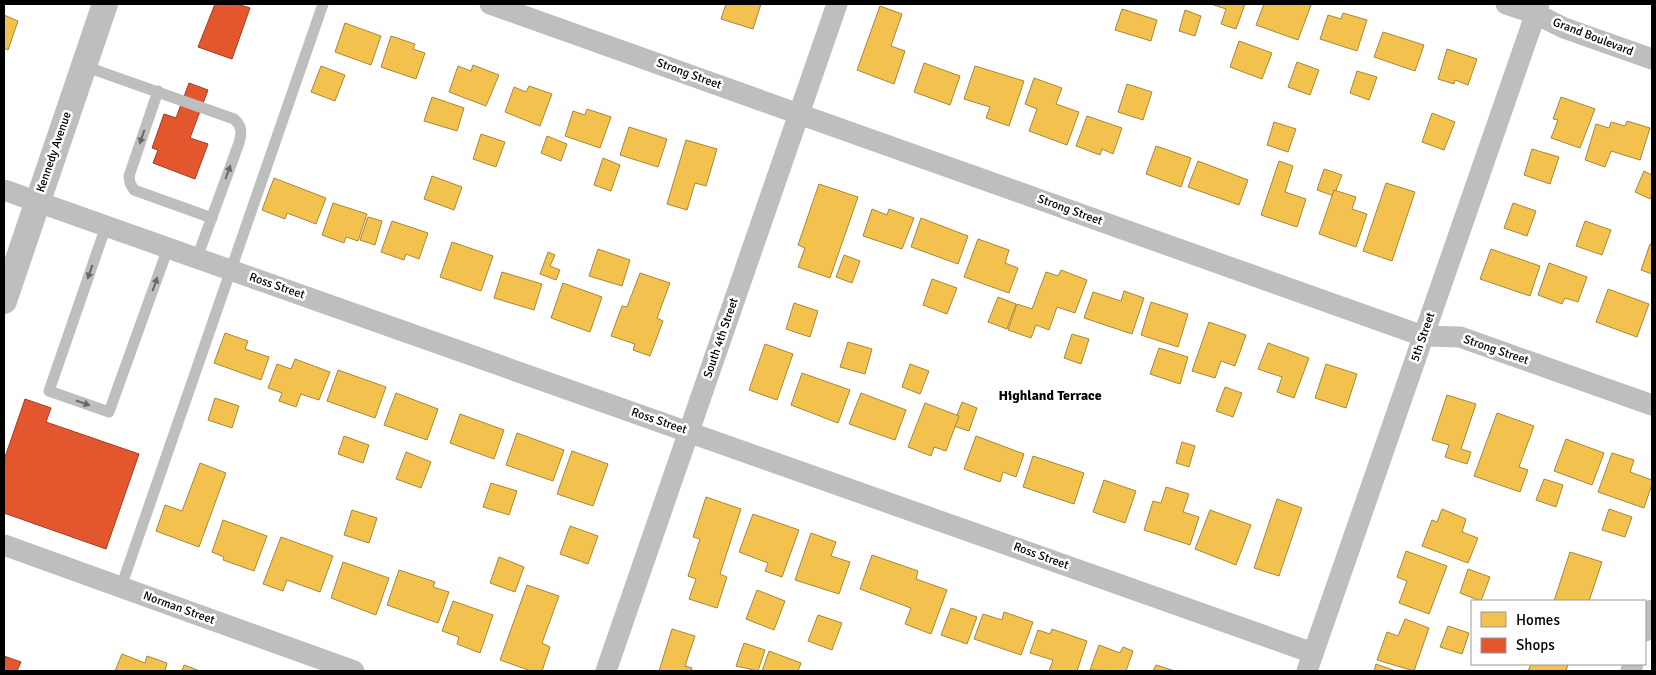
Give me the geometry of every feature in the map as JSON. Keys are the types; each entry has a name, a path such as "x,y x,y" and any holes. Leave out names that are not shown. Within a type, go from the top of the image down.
{"street":[{"name":"Kennedy Avenue","path":"4,301 105,4"},
{"name":"Strong Street","path":"490,4 1423,336 1460,337 1652,405"},
{"name":"South 4th Street","path":"606,671 837,4"},
{"name":"Grand Boulevard","path":"1506,4 1538,9 1564,28 1652,59"},
{"name":"5th Street","path":"1310,662 1538,9"},
{"name":"Ross Street","path":"4,190 689,431 1310,662"},
{"name":"Norman Street","path":"4,545 354,671"},
{"path":"1646,628 1652,610"}],"lane":[{"path":"121,587 323,4"},
{"path":"84,66 234,119 240,125 239,143 197,258"},
{"path":"158,91 129,176 130,183 134,190 212,218"},
{"path":"106,226 49,391 109,412 168,248"}],"building: Homes":[{"path":"726,4 761,4 753,29 721,19"},
{"path":"1211,4 1245,4 1236,29 1221,24 1226,9"},
{"path":"1264,4 1311,5 1298,40 1256,25"},
{"path":"880,6 902,14 891,46 905,51 894,84 857,70"},
{"path":"1122,9 1157,20 1151,41 1115,30"},
{"path":"1185,10 1201,16 1195,36 1179,31"},
{"path":"1343,13 1367,20 1357,51 1320,39 1328,15 1341,19"},
{"path":"4,15 18,21 8,50 4,48"},
{"path":"345,23 381,36 371,65 335,52"},
{"path":"1383,32 1424,45 1415,71 1374,57"},
{"path":"391,36 415,44 413,49 425,53 416,79 381,67"},
{"path":"1239,41 1272,53 1262,79 1230,67"},
{"path":"1447,49 1477,59 1468,85 1455,80 1454,84 1438,79"},
{"path":"1297,62 1319,70 1310,95 1288,87"},
{"path":"924,63 960,76 950,105 914,92"},
{"path":"473,65 499,75 486,106 449,92 458,66 471,71"},
{"path":"321,66 345,75 335,101 311,92"},
{"path":"975,66 1024,81 1009,126 986,118 990,107 964,99"},
{"path":"1357,71 1377,77 1369,100 1350,93"},
{"path":"1034,78 1062,88 1056,104 1079,112 1067,145 1029,131 1037,109 1025,104"},
{"path":"1127,84 1152,92 1143,120 1118,112"},
{"path":"529,86 552,94 540,126 505,112 514,87 526,92"},
{"path":"432,97 464,108 457,131 424,121"},
{"path":"1561,97 1595,109 1580,148 1551,138 1558,120 1553,119"},
{"path":"587,109 611,117 600,148 565,136 573,111 585,115"},
{"path":"1432,113 1455,122 1444,150 1422,142"},
{"path":"1087,116 1122,128 1113,154 1102,149 1100,155 1076,146"},
{"path":"1627,121 1650,128 1640,160 1611,151 1605,167 1585,160 1596,124 1609,128 1611,122 1625,126"},
{"path":"1274,122 1296,129 1288,152 1267,145"},
{"path":"629,127 667,139 658,167 620,155"},
{"path":"481,134 505,142 496,167 473,159"},
{"path":"547,136 567,144 561,161 541,153"},
{"path":"686,140 717,149 706,186 695,183 687,210 667,204"},
{"path":"1156,146 1191,158 1181,187 1146,174"},
{"path":"1532,149 1559,157 1550,184 1524,175"},
{"path":"603,158 620,165 611,191 594,185"},
{"path":"1198,161 1248,180 1239,205 1188,187"},
{"path":"1279,161 1293,166 1285,192 1306,199 1297,227 1261,215"},
{"path":"1324,169 1342,175 1334,196 1317,190"},
{"path":"1644,171 1652,175 1652,194 1650,199 1635,192"},
{"path":"432,176 462,187 454,210 424,199"},
{"path":"274,178 326,198 316,224 287,213 285,219 262,210"},
{"path":"1386,183 1415,192 1392,261 1363,251"},
{"path":"819,184 858,197 830,278 798,267 805,248 798,245"},
{"path":"1334,190 1356,197 1352,209 1367,214 1356,247 1319,234"},
{"path":"333,203 367,214 358,241 346,237 344,243 322,235"},
{"path":"1513,203 1536,211 1527,236 1504,228"},
{"path":"872,209 887,215 889,209 914,218 902,249 863,236"},
{"path":"368,217 382,221 375,245 360,240"},
{"path":"921,218 968,236 958,264 911,247"},
{"path":"392,221 428,233 419,259 406,254 404,260 381,252"},
{"path":"1585,221 1611,230 1602,255 1576,246"},
{"path":"978,239 1009,250 1005,263 1018,268 1009,293 964,277"},
{"path":"452,242 493,256 481,291 440,277"},
{"path":"1650,244 1652,245 1652,274 1641,270"},
{"path":"598,249 630,260 622,286 589,276"},
{"path":"1491,249 1540,266 1530,296 1480,279"},
{"path":"548,252 555,255 550,266 560,270 556,280 540,274"},
{"path":"844,255 860,261 852,283 836,277"},
{"path":"1549,263 1587,277 1578,302 1565,298 1562,304 1538,295"},
{"path":"1061,270 1087,280 1075,313 1057,307 1049,330 1036,325 1031,338 1008,330 1017,304 1032,309 1046,272 1058,276"},
{"path":"502,272 542,284 534,310 494,298"},
{"path":"640,273 670,283 657,318 663,321 650,356 633,350 635,344 611,336 622,306 627,307"},
{"path":"932,279 957,288 947,314 923,305"},
{"path":"563,283 602,297 590,332 551,318"},
{"path":"1608,289 1649,304 1637,337 1596,322"},
{"path":"1124,291 1144,298 1132,334 1084,318 1093,292 1121,301"},
{"path":"998,297 1016,304 1007,329 988,322"},
{"path":"1151,302 1188,314 1178,347 1141,335"},
{"path":"794,303 818,311 810,337 786,329"},
{"path":"1209,322 1246,335 1235,366 1221,361 1215,378 1192,371"},
{"path":"225,333 248,341 245,349 269,357 261,380 214,363"},
{"path":"1072,334 1089,339 1081,364 1064,358"},
{"path":"848,342 872,349 865,374 840,367"},
{"path":"1268,343 1309,358 1294,398 1277,392 1282,377 1258,369"},
{"path":"765,344 793,354 777,400 749,390"},
{"path":"1159,348 1188,357 1180,384 1150,374"},
{"path":"295,359 330,372 319,400 301,394 296,407 279,401 282,393 268,388 277,364 291,369"},
{"path":"910,364 929,371 920,394 902,387"},
{"path":"1326,364 1357,374 1346,408 1315,398"},
{"path":"338,370 386,387 375,418 327,401"},
{"path":"802,373 850,390 838,423 791,405"},
{"path":"1225,387 1242,393 1233,417 1216,411"},
{"path":"396,393 438,409 427,440 384,425"},
{"path":"861,393 906,410 895,440 849,424"},
{"path":"1447,395 1476,404 1461,449 1471,452 1467,464 1445,457 1449,445 1432,440"},
{"path":"215,398 239,406 232,428 208,420"},
{"path":"962,402 977,408 969,431 953,426"},
{"path":"925,403 959,416 946,451 934,447 931,456 908,447"},
{"path":"1497,413 1534,426 1519,467 1528,470 1520,492 1474,476"},
{"path":"460,414 504,430 494,459 450,443"},
{"path":"517,433 564,450 553,481 506,465"},
{"path":"344,436 369,445 363,463 338,454"},
{"path":"976,436 1024,454 1016,477 1003,472 1000,482 964,469"},
{"path":"1566,439 1604,453 1592,485 1554,471"},
{"path":"1182,442 1195,446 1189,467 1176,463"},
{"path":"572,451 608,464 593,506 557,494"},
{"path":"406,452 431,462 421,488 396,479"},
{"path":"1612,453 1634,460 1630,472 1652,480 1644,508 1598,492"},
{"path":"1033,456 1084,473 1074,504 1023,487"},
{"path":"200,463 226,473 199,547 156,531 165,505 182,511"},
{"path":"1544,479 1563,485 1556,507 1536,500"},
{"path":"1104,480 1136,491 1125,523 1093,512"},
{"path":"491,483 517,491 509,515 483,507"},
{"path":"1166,487 1189,494 1183,512 1199,517 1190,545 1144,530 1153,501 1161,503"},
{"path":"706,497 741,509 720,574 727,577 717,608 689,599 696,579 688,576 700,539 693,537"},
{"path":"1277,499 1302,508 1279,576 1254,568"},
{"path":"1442,509 1466,519 1462,532 1478,538 1468,563 1422,546 1432,520 1437,522"},
{"path":"1609,509 1632,517 1625,537 1602,530"},
{"path":"352,510 377,518 369,543 344,535"},
{"path":"1210,510 1251,525 1236,565 1195,549"},
{"path":"753,514 799,530 782,577 765,571 768,563 739,552"},
{"path":"223,520 267,536 254,571 223,560 224,557 212,552"},
{"path":"570,526 598,536 588,564 560,554"},
{"path":"811,533 836,542 831,556 850,562 839,594 795,580"},
{"path":"281,537 333,556 320,592 287,580 283,591 263,584"},
{"path":"1406,551 1447,566 1429,614 1399,603 1407,581 1397,577"},
{"path":"1570,552 1602,562 1589,600 1554,600"},
{"path":"872,555 918,571 916,579 947,590 931,634 905,624 911,608 860,589"},
{"path":"499,557 524,567 515,592 490,583"},
{"path":"343,562 389,578 376,615 331,598"},
{"path":"1468,569 1490,577 1481,600 1460,593"},
{"path":"399,570 435,582 433,587 449,592 438,623 387,605"},
{"path":"527,585 559,596 542,643 550,647 542,671 531,671 500,660"},
{"path":"757,590 785,601 774,630 746,619"},
{"path":"453,601 493,615 480,653 457,644 459,637 442,631"},
{"path":"951,608 977,617 967,644 941,635"},
{"path":"1004,612 1033,622 1021,655 974,639 983,614 1002,620"},
{"path":"818,615 842,623 832,650 808,641"},
{"path":"1405,619 1429,628 1414,671 1377,660 1387,632 1398,636"},
{"path":"1448,626 1469,633 1462,654 1440,647"},
{"path":"672,629 695,636 685,666 692,668 691,671 659,671"},
{"path":"1052,629 1087,641 1077,671 1049,671 1053,660 1030,653 1038,630 1050,634"},
{"path":"744,643 765,650 758,671 736,666"},
{"path":"1099,645 1120,653 1123,647 1133,651 1126,671 1090,670"},
{"path":"769,651 801,663 798,671 762,671"},
{"path":"122,654 145,663 147,656 167,663 165,671 115,671"},
{"path":"1376,664 1396,671 1374,671"},
{"path":"184,665 200,671 182,671"},
{"path":"1156,665 1175,671 1153,671"},
{"path":"1531,665 1568,665 1566,671 1528,671"}],"building: Shops":[{"path":"215,4 237,4 250,8 232,59 198,47"},
{"path":"189,83 208,90 190,138 208,144 195,179 153,163 158,150 152,148 164,114 176,118"},
{"path":"25,399 51,408 46,422 139,454 106,549 4,513 4,460"},
{"path":"4,656 21,662 17,671 4,671"}],"district":[{"name":"Highland Terrace","path":"1050,395"}]}
